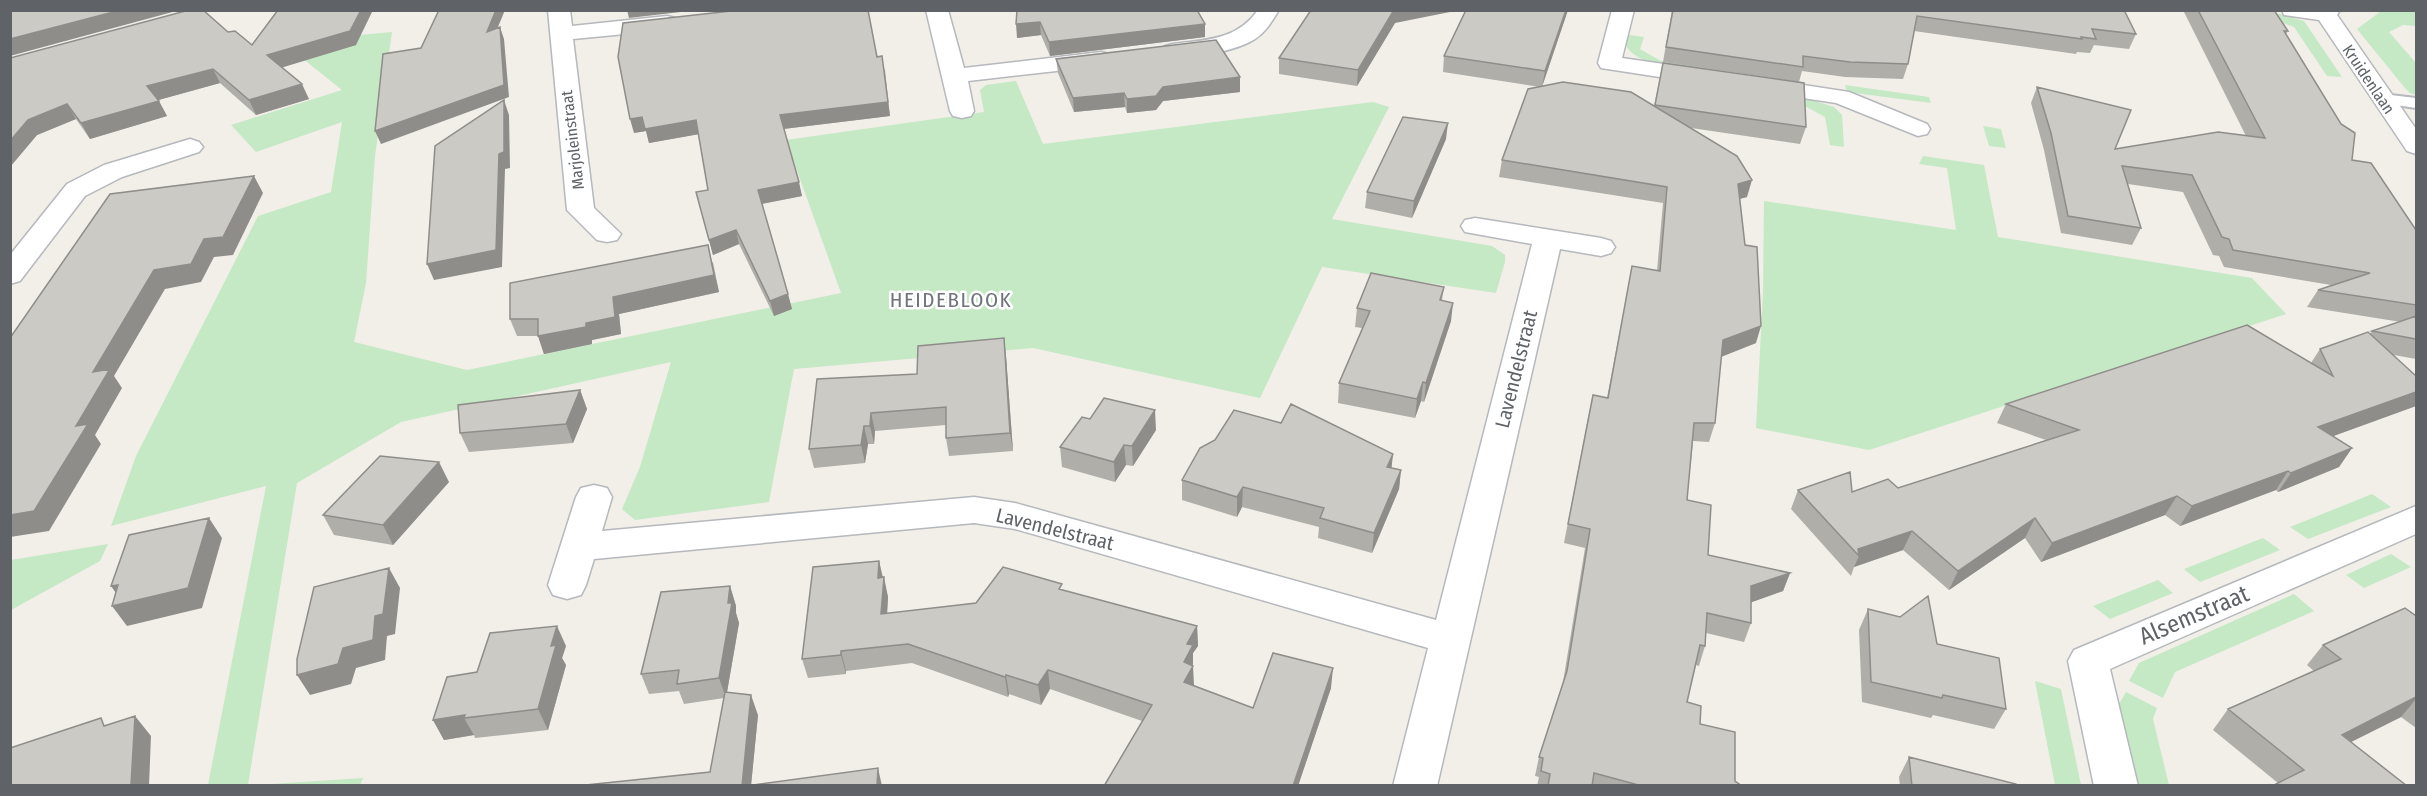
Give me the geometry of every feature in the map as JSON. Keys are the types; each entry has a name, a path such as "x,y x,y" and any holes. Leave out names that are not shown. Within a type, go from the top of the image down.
{"street":[{"path":"937,10 956,76 962,111"},
{"path":"1152,53 1210,46 1242,38 1254,31 1269,10"},
{"path":"1623,10 1609,63 1841,97 1918,129"},
{"path":"2292,10 2328,13"},
{"name":"Kruidenlaan","path":"2328,13 2382,99 2416,146"},
{"name":"Marjoleinstraat","path":"607,234 581,210 560,22 684,21"},
{"path":"956,76 1118,57"},
{"path":"10,275 76,190 113,171 190,147"},
{"path":"1475,226 1602,247"},
{"name":"Lavendelstraat","path":"1415,786 1548,238"},
{"path":"567,585 594,498"},
{"name":"Lavendelstraat","path":"578,547 974,510 1014,516 1449,639"},
{"name":"Alsemstraat","path":"2116,786 2088,661 2416,519"}],"lane":[{"path":"2382,99 2416,103"}],"green space":[{"path":"2249,11 2280,14 2304,21 2342,77 2327,76 2294,27"},
{"path":"2416,11 2416,26 2403,25 2389,32 2416,63 2416,95 2405,88 2357,29 2380,12"},
{"path":"392,32 375,156 366,283 354,342 467,370 841,293 786,140 984,112 980,90 986,85 1016,81 1043,144 1373,102 1389,107 1332,219 1492,246 1505,255 1505,262 1496,293 1322,267 1260,398 1033,348 794,369 769,502 635,520 622,509 640,467 671,362 401,422 297,483 248,785 208,785 266,486 111,526 136,456 258,216 331,192 342,122 256,152 231,125 342,90 282,42"},
{"path":"1629,35 1644,37 1640,49 1661,61 1728,70 1727,75 1687,71 1645,61 1626,46"},
{"path":"1845,85 1929,97 1931,103 1847,92"},
{"path":"1805,98 1834,107 1842,115 1844,147 1830,145 1825,117 1803,105"},
{"path":"1983,126 2001,129 2006,148 1989,146"},
{"path":"1923,156 1984,165 1998,237 2252,278 2286,314 1869,450 1756,428 1763,293 1764,201 1956,230 1947,168 1919,164"},
{"path":"2372,494 2391,507 2308,539 2290,527"},
{"path":"2263,538 2280,550 2200,582 2184,569"},
{"path":"108,544 100,561 11,610 11,560"},
{"path":"2391,554 2411,567 2364,588 2346,575"},
{"path":"2158,580 2173,593 2110,619 2093,606"},
{"path":"2294,594 2314,611 2175,672 2163,698 2129,681 2139,663"},
{"path":"2035,681 2061,689 2081,785 2055,785"},
{"path":"2126,692 2157,708 2153,719 2169,785 2139,785 2119,704"},
{"path":"363,778 360,785 257,785"}],"building":[{"path":"10,10 121,10 10,39"},
{"path":"189,10 203,10 228,32 235,31 252,45 278,10 361,10 350,31 267,55 302,84 249,100 213,69 147,86 159,101 81,123 67,104 28,120 10,141 10,58"},
{"path":"439,10 496,10 487,32 500,27 504,85 375,131 383,54 421,48"},
{"path":"740,10 868,10 877,57 882,56 888,102 780,115 799,182 758,190 788,294 770,301 736,230 709,240 696,192 708,190 696,120 645,129 642,117 630,119 618,57 623,23"},
{"path":"1017,10 1197,10 1205,24 1049,42 1040,22 1016,24"},
{"path":"1311,10 1394,10 1358,70 1279,58"},
{"path":"1466,10 1566,10 1545,71 1444,56"},
{"path":"1673,10 2124,10 2136,34 2092,29 2096,39 2081,37 2082,39 1917,16 1908,64 1850,62 1803,56 1803,67 1666,47"},
{"path":"2198,10 2274,10 2288,31 2284,31 2341,124 2355,133 2352,160 2371,163 2416,230 2416,305 2318,290 2370,273 2233,250 2229,239 2222,237 2192,175 2122,166 2141,228 2068,216 2051,133 2037,87 2131,110 2115,149 2218,132 2265,138"},
{"path":"1216,40 1240,77 1163,87 1156,96 1127,99 1124,93 1073,98 1056,59"},
{"path":"1663,63 1804,83 1806,127 1655,105"},
{"path":"1563,82 1631,92 1737,156 1752,180 1738,184 1745,245 1757,247 1761,326 1723,340 1715,423 1694,423 1687,500 1711,505 1708,555 1790,573 1751,586 1751,623 1707,613 1705,646 1700,645 1687,702 1701,706 1700,724 1735,732 1735,781 1742,786 1642,786 1594,773 1592,786 1548,786 1550,774 1541,771 1543,758 1539,757 1567,671 1590,529 1568,524 1593,395 1608,398 1632,266 1660,271 1667,187 1502,160 1528,89"},
{"path":"504,100 504,152 499,154 496,250 427,264 435,146"},
{"path":"1403,117 1448,123 1414,201 1367,192"},
{"path":"254,176 223,237 204,239 191,264 154,270 93,372 110,369 76,426 88,424 34,511 10,515 10,338 110,194"},
{"path":"708,245 714,275 613,297 615,317 586,323 586,327 538,336 538,319 510,319 510,283"},
{"path":"1371,273 1444,287 1440,300 1453,303 1426,383 1423,382 1417,399 1339,383 1370,311 1357,308"},
{"path":"2416,316 2416,339 2372,331"},
{"path":"2247,325 2333,376 2320,349 2368,332 2416,376 2416,392 2318,427 2352,448 2291,473 2288,471 2192,506 2177,496 2052,543 2035,518 1958,571 1912,531 1858,549 1859,556 1798,490 1850,472 1852,492 1888,479 1898,488 2079,430 2006,404"},
{"path":"1004,338 1010,433 946,438 946,407 871,413 870,426 864,426 861,445 809,449 817,379 917,374 918,346"},
{"path":"580,390 566,424 460,433 458,405"},
{"path":"1104,398 1155,410 1132,446 1124,445 1114,462 1060,447 1082,417 1090,419"},
{"path":"1291,404 1393,454 1387,467 1401,470 1374,533 1320,518 1324,508 1243,487 1237,497 1182,480 1200,448 1215,440 1234,410 1281,423"},
{"path":"380,456 439,462 383,525 323,515"},
{"path":"209,518 188,588 112,606 118,585 111,586 129,535"},
{"path":"879,561 878,578 884,577 881,614 976,603 1003,567 1062,584 1059,589 1197,626 1187,644 1193,645 1184,662 1193,666 1184,682 1253,708 1273,653 1333,668 1293,786 1104,786 1152,705 1048,670 1038,685 1006,675 1005,677 908,644 841,651 841,655 802,659 813,567"},
{"path":"389,568 383,614 375,616 373,640 343,648 338,664 297,675 297,659 314,587"},
{"path":"730,586 728,603 732,603 719,678 677,684 679,670 641,674 661,592"},
{"path":"1928,596 1937,644 1999,658 2006,709 1871,682 1868,609 1900,617"},
{"path":"2405,608 2416,616 2416,697 2342,735 2407,786 2278,786 2276,784 2304,770 2228,709 2341,659 2323,645"},
{"path":"557,626 551,646 556,645 538,709 433,720 447,677 477,672 490,633"},
{"path":"725,692 751,695 742,786 576,786 710,772"},
{"path":"135,716 131,785 10,786 10,748 101,718 104,726"},
{"path":"1909,757 2016,784 2016,786 1912,786"},
{"path":"878,768 877,786 746,786"}],"district":[{"name":"HEIDEBLOOK","path":"951,300"}]}
